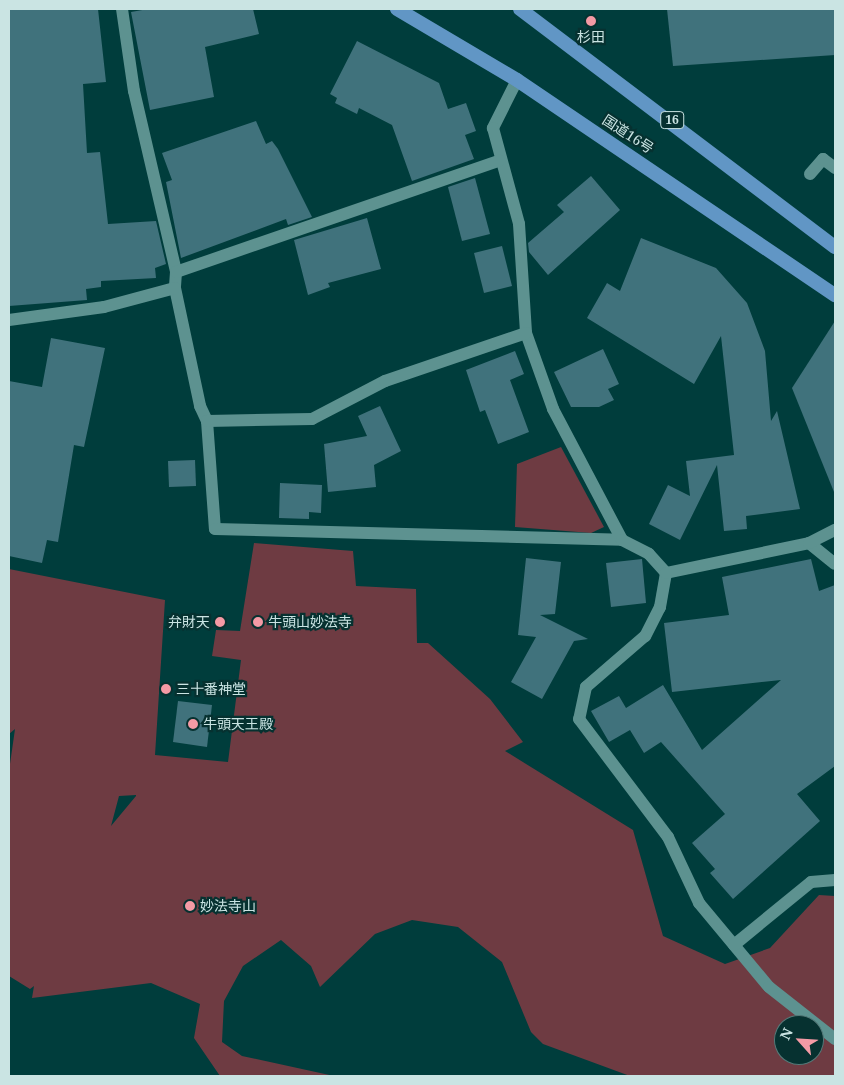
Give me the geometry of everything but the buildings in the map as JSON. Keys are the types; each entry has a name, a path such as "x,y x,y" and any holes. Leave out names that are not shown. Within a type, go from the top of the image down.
{"highway":[{"name":"国道16号","path":"397,9 517,80 835,296"},
{"name":"16","path":"520,9 835,247"}],"street":[{"path":"122,9 134,91 176,272 175,288 200,406 207,421 215,529 622,540 649,554 666,573"},
{"path":"517,80 493,128 499,161 519,224 526,333 553,408 622,540"},
{"path":"810,174 823,159 835,168"},
{"path":"176,272 499,161"},
{"path":"9,320 104,307 175,288"},
{"path":"207,421 312,418 385,381 526,333"},
{"path":"666,573 809,543 835,530"},
{"path":"809,543 835,564"},
{"path":"666,573 660,607 645,636 586,687 579,720 668,837 699,903 769,987 835,1039"},
{"path":"734,945 811,882 835,880"}],"shaded area":[{"path":"561,447 604,527 591,533 515,527 517,464"},
{"path":"254,543 353,551 356,586 416,589 417,643 428,643 490,699 523,742 505,751 633,830 663,936 725,964 770,948 819,895 835,896 835,1076 630,1076 543,1044 531,1032 502,962 458,927 412,920 375,934 320,987 311,966 281,940 243,966 224,1001 222,1042 242,1056 334,1076 220,1076 194,1038 200,1004 151,983 32,998 34,986 30,989 9,976 9,771 15,729 9,734 9,569 165,600 155,755 228,762 241,660 212,656 216,630 240,631","holes":["119,796 136,796 111,826"]}],"place":[{"name":"杉田","path":"591,21"},
{"name":"弁財天","path":"220,622"},
{"name":"牛頭山妙法寺","path":"258,622"},
{"name":"三十番神堂","path":"166,689"},
{"name":"牛頭天王殿","path":"193,724"},
{"name":"妙法寺山","path":"190,906"}]}
